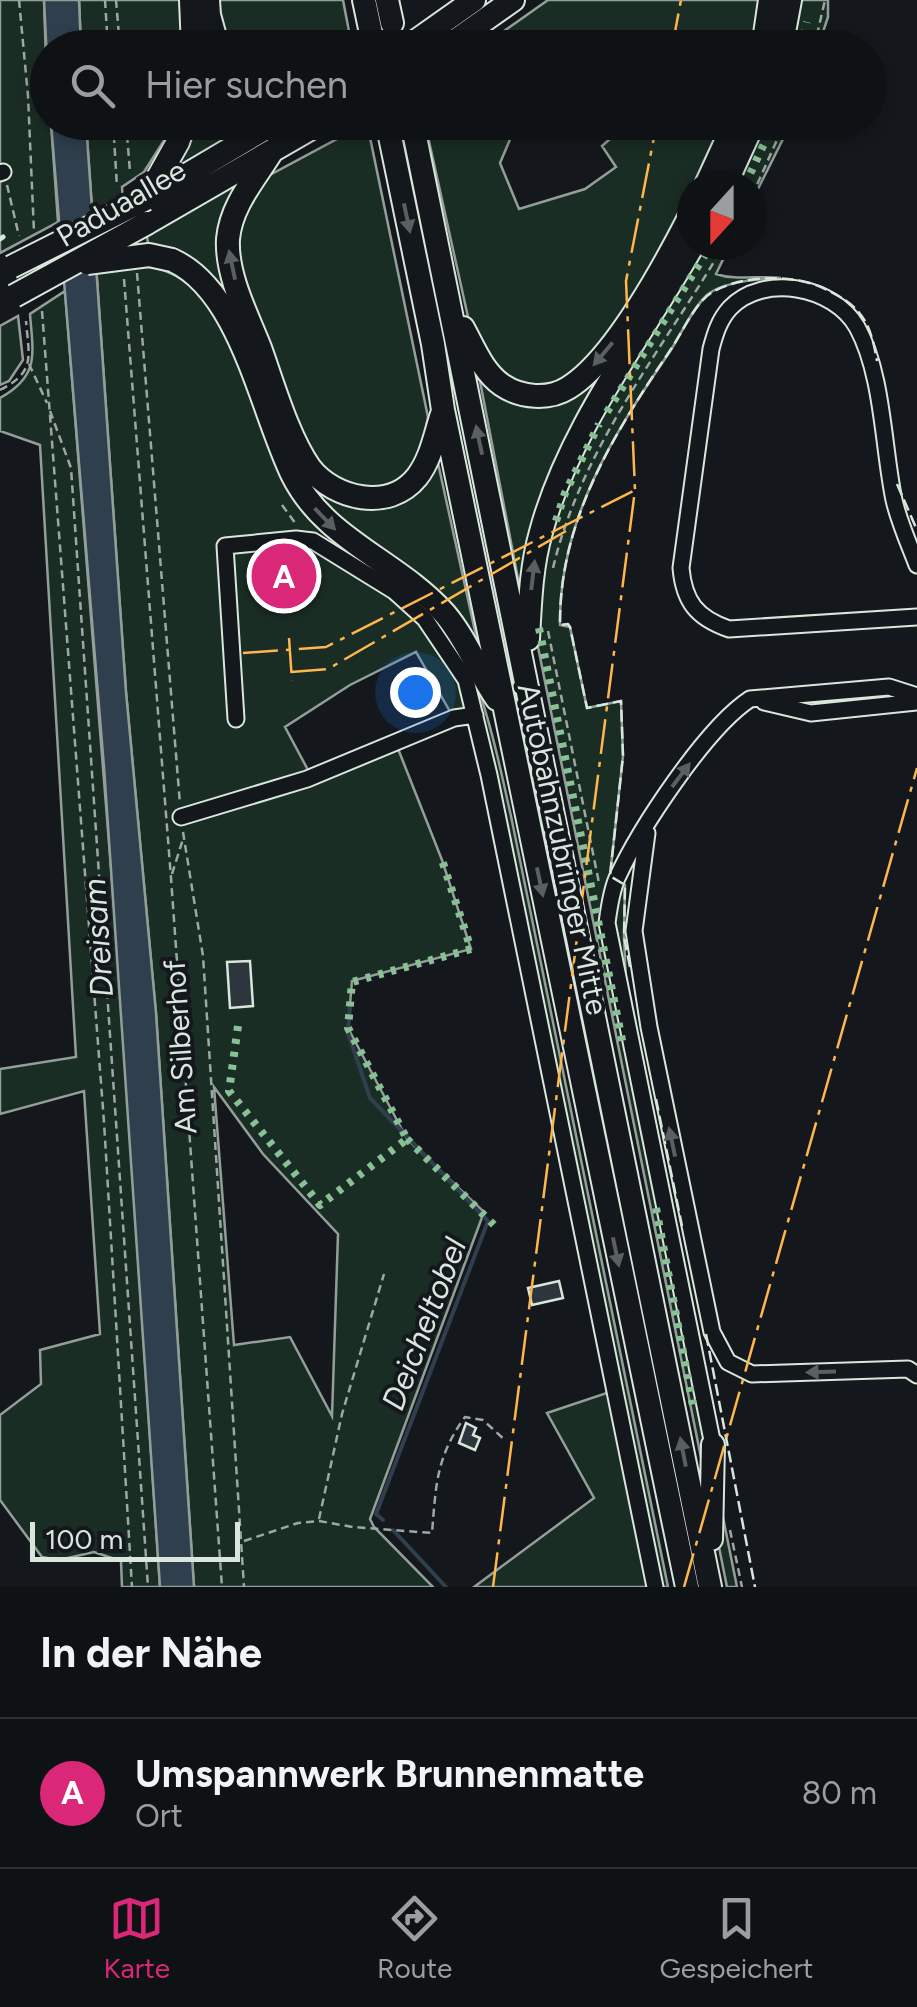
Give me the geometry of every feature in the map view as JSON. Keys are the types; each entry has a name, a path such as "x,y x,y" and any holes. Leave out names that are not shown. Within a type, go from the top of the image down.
{"highway":[{"path":"191,0 192,30"},
{"path":"208,0 214,30"},
{"path":"364,0 370,30"},
{"path":"446,30 474,0"},
{"path":"455,30 513,0"},
{"path":"766,30 770,0"},
{"path":"784,30 790,0"},
{"path":"146,211 179,140"},
{"name":"Paduaallee","path":"7,300 74,265 250,140"},
{"name":"Paduaallee","path":"6,270 146,211 291,140"},
{"name":"Autobahnzubringer Mitte","path":"391,140 504,709 702,1585"},
{"name":"Autobahnzubringer Mitte","path":"416,140 526,673 702,1585"},
{"path":"713,170 727,140"},
{"path":"732,170 746,140"},
{"path":"272,151 234,212 228,243 237,288 308,465 328,486 354,496 370,498 396,492 408,486 430,455 443,410"},
{"path":"452,309 480,362 502,385 532,396 551,395 568,389 608,351 677,239"},
{"path":"74,265 149,255 185,266 204,282 221,302 305,497 349,541 404,578 445,614 504,709"},
{"path":"526,673 533,568 551,498 579,438 684,260"},
{"path":"702,1585 713,1445"}],"lane":[{"path":"917,565 895,504 870,360 856,326 834,304 802,291 770,288 745,296 720,320 711,349 681,568 686,596 701,617 729,629 917,617"},
{"path":"236,719 225,546 296,538 313,541 364,570 425,619 466,680 655,1587"},
{"path":"713,1445 608,923 617,879 665,797 722,720 750,700 889,687 917,699"},
{"path":"182,817 307,779 454,718 475,715"},
{"path":"648,826 634,947 699,1274 720,1351 739,1370 752,1374 908,1369 917,1375"}],"path":[{"path":"19,0 34,234"},
{"path":"105,0 107,30"},
{"path":"116,0 118,30"},
{"path":"818,30 825,0"},
{"path":"114,140 117,187"},
{"path":"127,140 130,172"},
{"path":"763,170 776,140"},
{"path":"2,175 19,236"},
{"path":"553,569 577,493 602,439 715,260"},
{"name":"Am Silberhof","path":"136,271 183,837 203,956 244,1587"},
{"path":"123,272 222,1587"},
{"path":"42,311 104,1122 132,1587"},
{"path":"26,321 30,364 71,468 148,1587"},
{"path":"0,390 19,380 30,364"},
{"path":"547,626 600,887"},
{"path":"171,878 183,837"},
{"path":"319,1522 342,1414 384,1274"},
{"path":"241,1542 298,1523 319,1522 432,1533 438,1465 448,1441 465,1417 483,1420 505,1440"}],"green space":[{"path":"0,0 44,0 45,30 30,30 30,140 52,140 58,222 0,253"},
{"path":"79,0 181,0 184,30 80,30"},
{"path":"215,0 343,0 349,30 221,30"},
{"path":"548,0 762,0 759,30 506,30"},
{"path":"800,0 828,0 824,30 792,30"},
{"path":"87,140 164,140 144,172 122,187 127,265 164,270 194,288 217,315 236,349 296,492 323,520 438,618 467,663 477,687 511,816 668,1587 474,1587 594,1498 547,1413 610,1392 472,713 452,715 416,652 350,685 285,727 308,770 393,736 442,860 471,949 352,981 348,1028 407,1139 484,1212 370,1519 433,1587 194,1587 156,1013 126,692","holes":["214,1087 263,1154 338,1234 332,1416 290,1337 234,1345"]},
{"path":"188,140 230,140 173,174"},
{"path":"335,140 371,140 428,417 420,458 399,484 367,493 316,468 243,287 234,235 257,188 268,176"},
{"path":"429,140 510,140 500,163 519,209 585,189 616,167 602,146 609,140 719,140 705,170 677,170 677,227 624,313 588,362 575,375 553,386 530,387 501,379 470,326"},
{"path":"756,140 782,140 767,171 745,170"},
{"path":"243,176 222,223 296,456 370,505 436,454 480,654 316,501 236,322 149,249 146,231"},
{"path":"698,260 723,260 716,274 781,278 714,290 691,315 593,481 569,550 560,625 570,627 587,708 621,701 623,756 610,875 625,885 629,1050 737,1587 727,1587 536,637 548,524 599,417"},
{"path":"65,291 118,956 160,1587 122,1587 121,1561 94,1552 59,1560 42,1557 0,1500 0,1415 41,1384 40,1350 100,1334 84,1091 0,1114 0,1069 76,1057 40,445 0,431 0,398 22,381 31,363 30,314"},
{"path":"18,316 23,360 9,381 0,385 0,326"},
{"path":"631,325 532,529 520,589 479,376 537,400"}],"water":[{"path":"44,0 79,0 80,30 46,30"},
{"name":"Dreisam","path":"52,140 87,140 126,692 156,1013 194,1587 160,1587 104,767"}],"building":[{"path":"274,558 274,567 312,564 313,585 276,587 277,597 256,598 253,560"},
{"path":"250,961 253,1006 230,1008 227,962"},
{"path":"559,1281 563,1298 532,1305 528,1288"},
{"path":"466,1423 476,1428 473,1435 480,1438 475,1450 459,1443"}],"waterway":[{"name":"Deicheltobel","path":"350,1007 348,1033 370,1098 488,1221 376,1514 383,1520"},
{"name":"Deicheltobel","path":"393,1530 446,1587"}],"hedge":[{"path":"805,30 807,22"},
{"path":"752,170 766,140"},
{"path":"607,412 702,260"},
{"path":"556,521 565,493 599,424"},
{"path":"539,628 623,1045"},
{"path":"238,1026 229,1091 320,1205 407,1139 348,1028 352,982 471,949 442,860"},
{"path":"407,1139 494,1225"},
{"path":"656,1208 694,1411"}],"fence":[{"path":"630,967 624,937 625,885 610,876 623,756 621,701 587,708 570,627 560,625 569,550 594,479 629,413 694,311 711,293 723,287 765,278 821,287 845,300 861,315 871,334 877,361"},
{"path":"897,484 917,530"},
{"path":"656,1099 682,1226"},
{"path":"706,1334 755,1587"}],"power":[{"path":"675,30 681,0"},
{"path":"493,1587 635,490 626,281 653,140"},
{"path":"243,653 326,647 635,490"},
{"path":"291,672 328,669 566,531"},
{"path":"289,638 292,681"},
{"path":"684,1587 917,768"}],"place":[{"name":"Umspannwerk Brunnenmatte","path":"284,576"}]}
